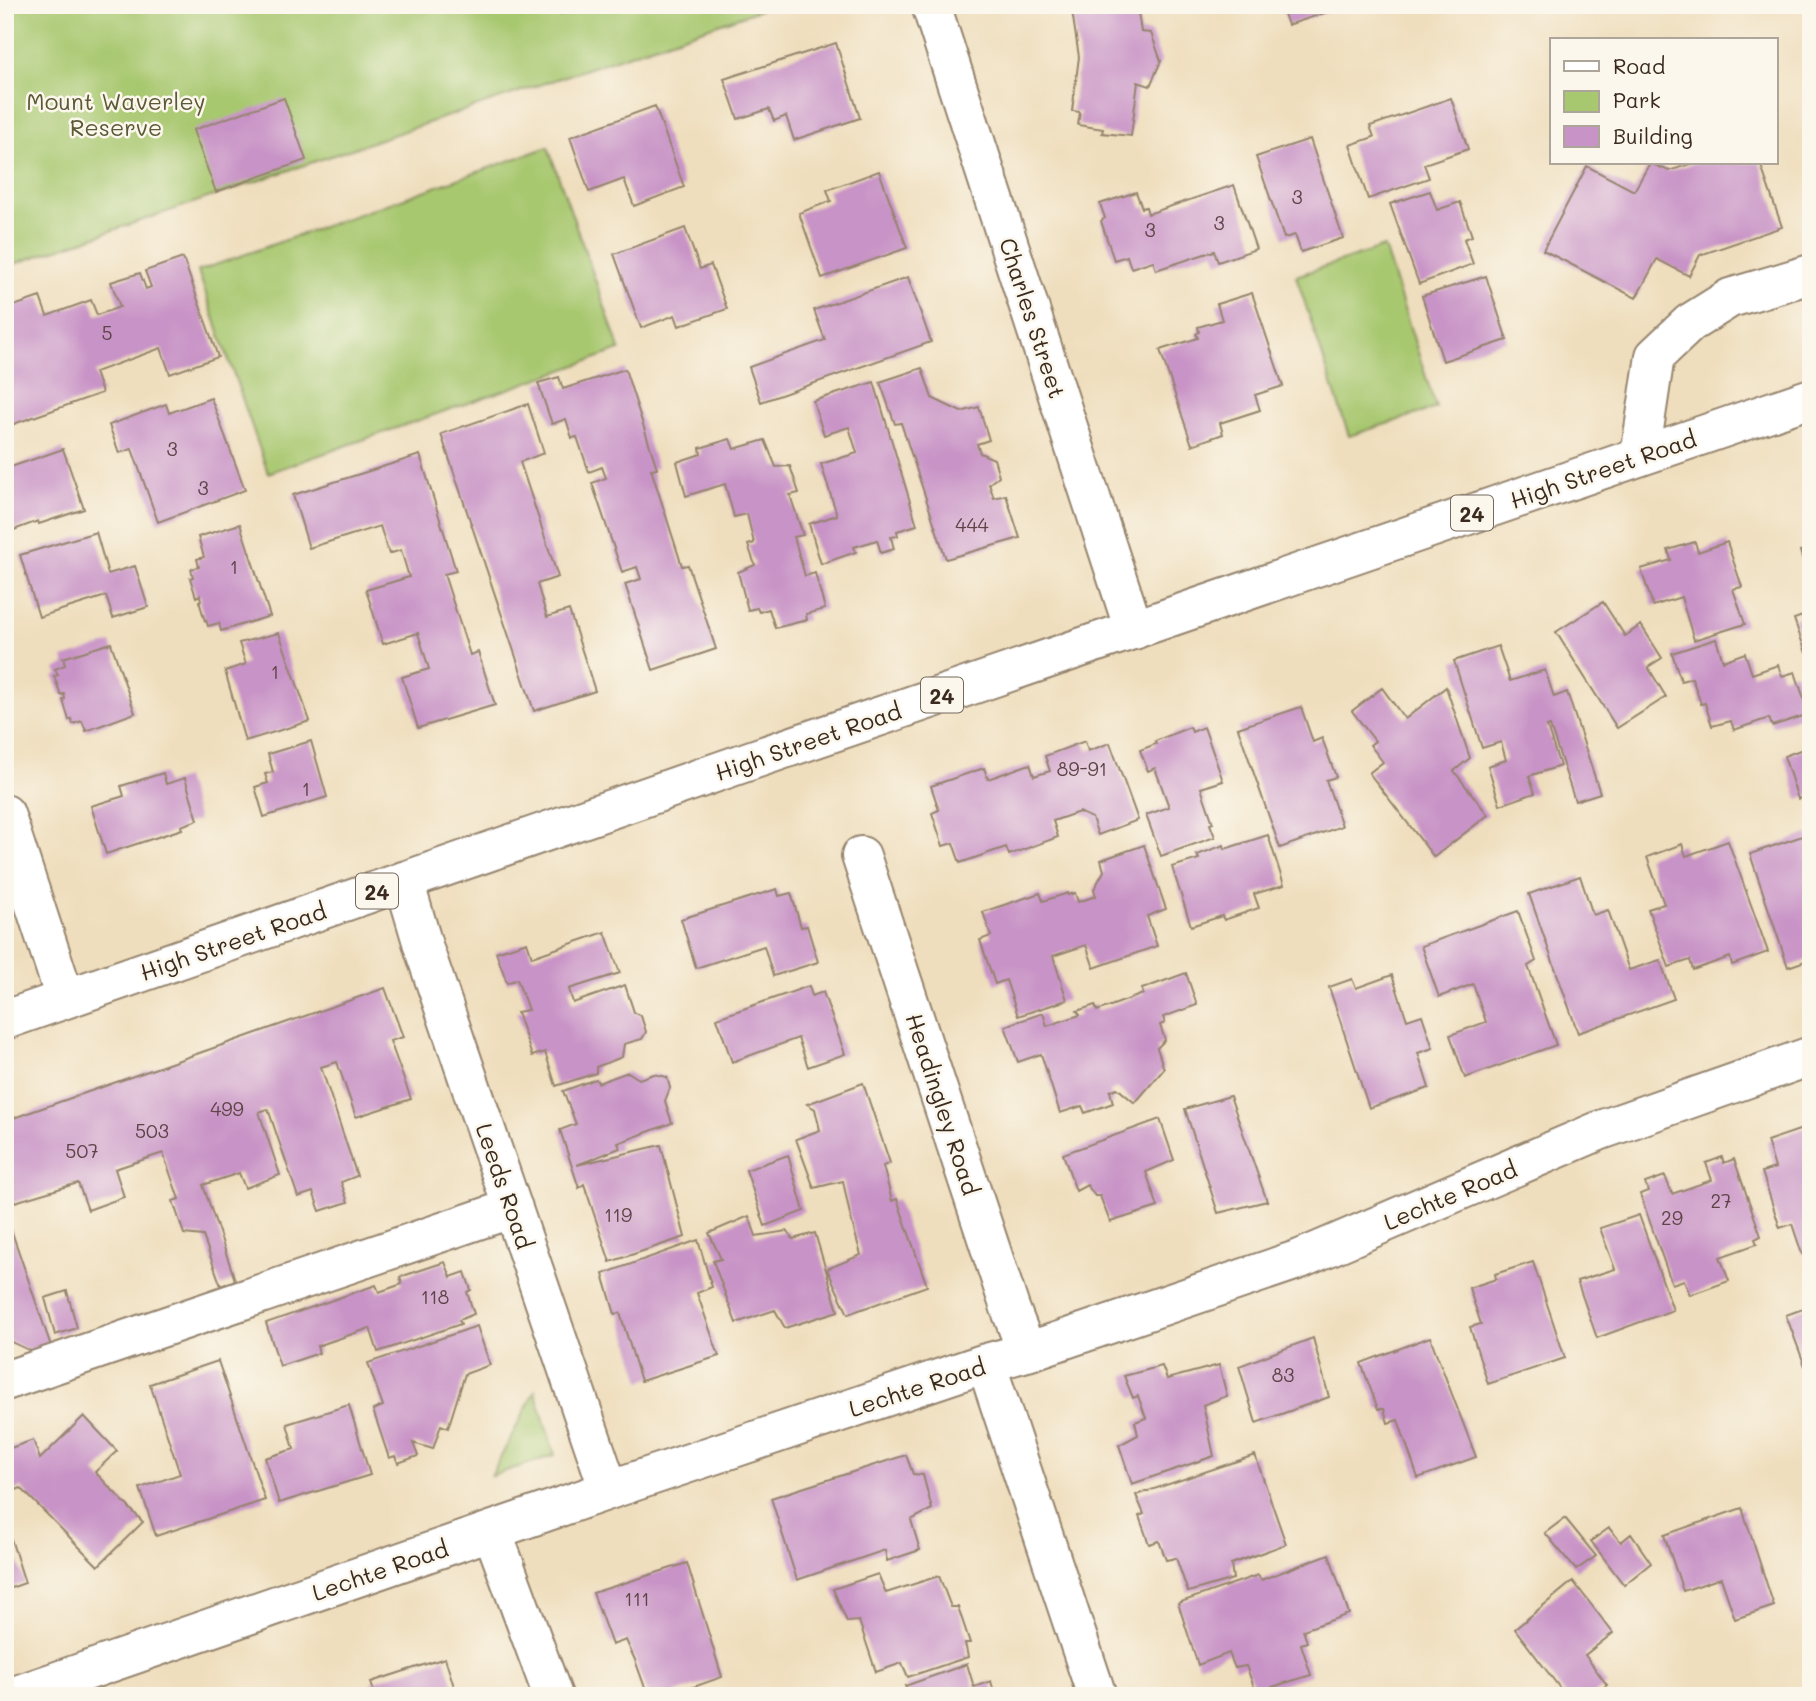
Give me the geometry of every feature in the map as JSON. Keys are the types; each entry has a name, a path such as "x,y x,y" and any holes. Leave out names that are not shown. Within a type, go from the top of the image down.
{"street":[{"name":"Charles Street","path":"931,5 1134,630"},
{"path":"1640,456 1656,356 1690,323 1730,298 1767,279 1811,274"},
{"name":"High Street Road","path":"5,1020 737,765 1811,398"},
{"path":"5,814 65,998"},
{"name":"Headingley Road","path":"861,856 1010,1308 1027,1352"},
{"name":"Leeds Road","path":"404,881 425,952 609,1490"},
{"name":"Lechte Road","path":"14,1696 609,1490 1300,1259 1601,1129 1811,1056"},
{"path":"5,1381 513,1208"},
{"path":"986,1363 1097,1696"},
{"path":"492,1531 553,1696"}],"green space":[{"name":"Mount Waverley Reserve","path":"5,5 774,5 5,267"},
{"path":"548,147 620,350 268,473 198,271"},
{"path":"1384,247 1436,408 1349,436 1296,276"},
{"path":"535,1391 555,1455 491,1476"}],"building":[{"path":"547,5 568,5 561,14"},
{"path":"1076,5 1137,5 1141,32 1151,33 1161,61 1150,86 1138,82 1131,136 1102,133 1103,129 1078,125 1080,112 1072,111 1079,57 1072,11 1076,9"},
{"path":"1281,5 1346,5 1346,6 1288,25"},
{"path":"836,43 860,118 794,140 786,116 774,121 769,109 738,119 724,79"},
{"path":"284,98 306,160 216,192 193,130"},
{"path":"1451,98 1468,149 1424,164 1429,178 1368,199 1350,145 1374,137 1370,126"},
{"path":"655,106 684,187 634,206 624,179 589,192 570,137"},
{"path":"1310,139 1343,238 1301,252 1295,235 1284,238 1256,157"},
{"path":"1649,164 1669,171 1691,164 1760,164 1782,227 1700,255 1689,276 1657,259 1636,298 1543,250 1587,166 1634,191"},
{"path":"879,171 907,248 822,278 799,213 831,201 827,190"},
{"path":"1234,185 1256,249 1218,262 1214,251 1156,270 1153,261 1131,268 1127,256 1114,260 1101,221 1105,218 1100,204 1136,192 1142,208 1146,207 1148,214"},
{"path":"1430,191 1437,210 1460,202 1472,236 1464,239 1473,264 1419,284 1390,204"},
{"path":"685,228 700,269 711,265 727,309 679,326 675,315 641,328 614,254"},
{"path":"183,258 218,357 170,374 161,348 95,372 102,393 5,427 5,309 40,297 47,316 91,300 97,315 120,307 111,282 140,273 146,289 151,287 145,271"},
{"path":"1486,276 1507,340 1443,361 1422,296"},
{"path":"908,277 931,342 761,402 749,367 825,340 814,310"},
{"path":"1252,293 1283,386 1255,395 1260,410 1220,423 1223,434 1192,445 1160,350 1198,338 1198,327 1222,320 1217,304"},
{"path":"922,368 932,398 961,412 979,407 989,440 977,444 980,453 994,459 999,476 989,484 994,498 1006,495 1020,538 946,559 901,423 895,424 880,382"},
{"path":"625,369 657,468 651,469 682,566 688,565 716,649 653,670 625,584 641,579 637,567 622,572 592,483 606,478 602,467 589,472 577,437 572,438 566,419 552,424 538,383 559,377 563,389"},
{"path":"874,382 917,525 897,531 898,536 891,537 894,549 881,553 877,540 854,547 856,552 821,564 809,524 837,515 821,464 857,453 849,427 824,435 813,401"},
{"path":"211,398 245,490 158,522 132,449 119,453 109,425 166,404 169,413"},
{"path":"528,404 544,453 520,462 558,577 537,584 547,617 569,610 595,691 534,711 441,434"},
{"path":"730,439 734,449 765,440 776,467 790,466 799,493 790,495 803,535 794,537 805,576 815,573 825,609 806,614 807,620 775,628 769,609 759,612 757,608 748,610 738,572 755,565 748,545 754,543 747,514 734,517 725,484 686,496 677,462 701,454 700,448"},
{"path":"63,449 84,509 14,530 9,516 5,517 5,469"},
{"path":"420,455 456,571 444,574 470,655 478,652 495,705 418,728 402,677 429,669 418,633 383,644 366,590 409,577 401,550 389,554 380,526 309,548 293,495"},
{"path":"240,524 270,616 221,631 219,623 208,626 205,621 199,601 200,595 196,597 190,578 193,577 191,569 199,567 197,559 204,557 198,537"},
{"path":"96,532 108,574 135,566 148,607 113,618 106,596 39,617 20,555"},
{"path":"1695,542 1698,552 1727,542 1742,587 1733,589 1745,624 1694,640 1681,597 1653,606 1641,569 1671,560 1668,550"},
{"path":"1811,548 1811,582 1810,583 1800,551"},
{"path":"1603,602 1625,636 1641,625 1662,658 1648,667 1666,697 1617,728 1556,632"},
{"path":"1811,613 1811,651 1806,653 1794,619"},
{"path":"279,633 310,721 245,741 225,671 246,664 239,643"},
{"path":"1716,639 1723,661 1745,653 1752,674 1778,665 1782,676 1795,672 1809,714 1772,726 1769,718 1734,730 1731,721 1712,726 1705,703 1701,704 1692,678 1681,681 1672,653"},
{"path":"111,643 135,713 86,731 82,721 73,724 71,719 69,720 63,700 64,694 61,695 54,676 58,675 55,669 65,665 63,658"},
{"path":"1498,646 1510,681 1545,670 1554,697 1567,692 1600,793 1575,801 1550,726 1547,727 1560,766 1529,776 1535,793 1500,805 1488,766 1506,760 1501,742 1482,748 1454,661"},
{"path":"1446,687 1470,758 1454,771 1488,815 1434,857 1369,773 1383,762 1370,745 1375,741 1352,711 1382,688 1405,719"},
{"path":"1301,707 1313,742 1322,738 1336,777 1326,780 1342,826 1280,848 1238,728"},
{"path":"1190,727 1192,732 1204,727 1223,781 1201,788 1215,837 1161,856 1146,815 1169,807 1155,768 1148,771 1140,750"},
{"path":"311,741 327,797 264,817 255,787 268,783 265,774 273,772 268,754"},
{"path":"1085,741 1088,751 1110,743 1138,820 1098,835 1092,818 1079,812 1053,821 1058,837 1009,855 1006,847 960,863 953,843 943,846 932,813 939,810 931,786 984,768 988,779 1030,764 1034,776 1050,771 1045,756"},
{"path":"1811,746 1811,795 1798,799 1784,756"},
{"path":"163,773 166,784 185,778 198,820 181,826 182,829 106,854 91,806 124,796 121,786"},
{"path":"1808,834 1811,841 1811,959 1788,967 1750,854"},
{"path":"1268,835 1284,885 1254,894 1259,908 1224,920 1222,916 1191,926 1172,867 1199,859 1197,855 1224,845 1225,849"},
{"path":"1728,841 1768,952 1732,965 1730,957 1693,970 1690,960 1669,967 1648,909 1664,904 1647,857 1682,844 1686,856"},
{"path":"1144,845 1166,909 1147,916 1157,946 1094,968 1086,945 1053,956 1067,1000 1018,1016 1006,980 995,984 980,940 991,936 983,912 1040,893 1043,901 1068,893 1075,893 1078,902 1096,896 1094,889 1104,871 1101,860"},
{"path":"1580,876 1593,915 1608,910 1629,970 1660,960 1674,999 1578,1033 1529,894"},
{"path":"777,889 779,896 791,893 801,927 807,926 818,962 773,976 764,946 696,968 681,919"},
{"path":"1518,911 1536,961 1528,966 1556,1045 1465,1078 1450,1035 1486,1022 1473,984 1439,997 1421,946"},
{"path":"605,932 620,973 569,989 573,1003 625,985 634,1012 641,1016 646,1032 642,1039 624,1044 622,1057 596,1067 596,1073 556,1086 545,1052 532,1056 517,1012 528,1010 517,979 507,983 496,952 527,942 532,957"},
{"path":"1186,973 1197,1005 1163,1017 1165,1023 1160,1025 1165,1040 1157,1048 1164,1069 1135,1103 1117,1088 1110,1091 1113,1103 1085,1113 1082,1106 1060,1113 1041,1054 1018,1062 1005,1026 1043,1013 1047,1026 1080,1015 1077,1011 1095,1005 1097,1011 1143,994 1142,989"},
{"path":"1392,975 1407,1020 1422,1015 1433,1048 1418,1053 1429,1088 1369,1108 1329,987 1352,979 1356,988"},
{"path":"809,986 812,996 823,992 845,1054 808,1067 798,1038 732,1062 717,1018"},
{"path":"385,988 403,1037 390,1041 411,1099 356,1117 337,1062 321,1067 357,1176 341,1182 348,1202 320,1211 313,1192 298,1197 268,1109 259,1112 280,1175 245,1188 239,1173 203,1185 235,1280 221,1286 203,1236 184,1234 173,1201 179,1199 163,1153 115,1169 124,1197 88,1210 78,1183 5,1205 5,1121"},
{"path":"628,1072 639,1079 654,1074 667,1077 670,1088 665,1101 672,1123 618,1143 620,1148 577,1165 661,1145 685,1237 610,1262 584,1184 579,1188 560,1130 576,1124 563,1091 596,1079 598,1083"},
{"path":"863,1083 890,1163 883,1166 892,1201 897,1199 927,1286 848,1314 827,1269 861,1255 843,1181 814,1188 796,1139 820,1130 815,1109 807,1104"},
{"path":"1230,1096 1267,1201 1218,1213 1185,1109"},
{"path":"1160,1119 1174,1160 1146,1172 1158,1207 1110,1222 1100,1196 1095,1196 1087,1185 1076,1191 1063,1154"},
{"path":"1811,1126 1811,1251 1802,1254 1792,1224 1780,1228 1762,1172 1775,1168 1767,1141"},
{"path":"788,1155 804,1211 765,1226 746,1170"},
{"path":"1722,1157 1724,1163 1734,1159 1761,1236 1755,1239 1757,1244 1720,1257 1729,1281 1690,1295 1684,1280 1672,1284 1640,1194 1648,1191 1645,1183 1665,1176 1672,1194 1712,1180 1706,1163"},
{"path":"5,1212 51,1346 33,1352 7,1340 5,1334"},
{"path":"1639,1215 1673,1310 1597,1338 1577,1281 1615,1269 1600,1228"},
{"path":"749,1216 756,1236 787,1231 793,1239 815,1233 838,1311 785,1328 775,1310 736,1323 713,1261 721,1259 709,1233"},
{"path":"698,1240 712,1287 697,1293 719,1356 641,1381 620,1313 615,1314 603,1274"},
{"path":"445,1262 451,1277 465,1272 471,1290 467,1292 474,1314 459,1320 461,1324 378,1352 370,1328 317,1346 319,1353 280,1366 266,1323 376,1285 379,1292 402,1284 400,1277"},
{"path":"1533,1262 1565,1358 1488,1384 1470,1327 1481,1324 1469,1288 1496,1279 1495,1274"},
{"path":"67,1291 77,1328 55,1335 45,1298"},
{"path":"1811,1306 1811,1364 1805,1366 1786,1315"},
{"path":"477,1326 490,1365 465,1374 448,1428 441,1425 433,1449 413,1443 418,1456 398,1463 395,1456 389,1458 373,1410 383,1406 368,1363"},
{"path":"1430,1337 1476,1457 1418,1478 1398,1420 1388,1423 1384,1409 1378,1409 1361,1363"},
{"path":"1313,1338 1329,1397 1256,1423 1239,1366"},
{"path":"218,1361 265,1500 156,1536 140,1488 180,1474 150,1384"},
{"path":"1219,1365 1227,1396 1203,1405 1214,1456 1132,1484 1119,1445 1138,1435 1135,1422 1146,1418 1138,1396 1133,1398 1124,1376 1162,1366 1167,1379"},
{"path":"349,1405 370,1475 279,1503 265,1458 294,1449 287,1424"},
{"path":"84,1416 117,1451 95,1472 143,1522 98,1566 21,1488 9,1493 5,1484 5,1450 33,1440 40,1459"},
{"path":"906,1455 913,1474 923,1475 932,1509 911,1520 920,1550 887,1561 885,1550 797,1580 771,1498"},
{"path":"1255,1455 1286,1544 1231,1564 1233,1579 1188,1592 1176,1558 1166,1560 1159,1541 1149,1544 1139,1516 1144,1514 1136,1495"},
{"path":"1742,1508 1774,1606 1735,1619 1721,1578 1683,1591 1664,1535"},
{"path":"1565,1518 1596,1556 1576,1570 1545,1533"},
{"path":"1609,1528 1621,1542 1631,1534 1651,1563 1624,1585 1591,1541"},
{"path":"10,1536 25,1583 5,1590 5,1537"},
{"path":"1329,1554 1349,1614 1303,1630 1307,1642 1301,1644 1311,1675 1256,1692 1246,1666 1235,1668 1229,1653 1198,1665 1178,1603 1258,1575 1261,1580"},
{"path":"687,1563 722,1677 668,1696 648,1696 626,1640 612,1645 593,1593"},
{"path":"878,1574 886,1593 939,1576 951,1607 958,1607 970,1643 965,1643 968,1657 908,1677 902,1663 876,1672 859,1621 847,1622 833,1589"},
{"path":"1573,1581 1613,1633 1585,1655 1607,1685 1592,1696 1566,1696 1515,1629"},
{"path":"445,1658 457,1696 375,1696 371,1682"},
{"path":"967,1664 974,1687 991,1681 995,1696 899,1696 909,1692 905,1686"}]}
